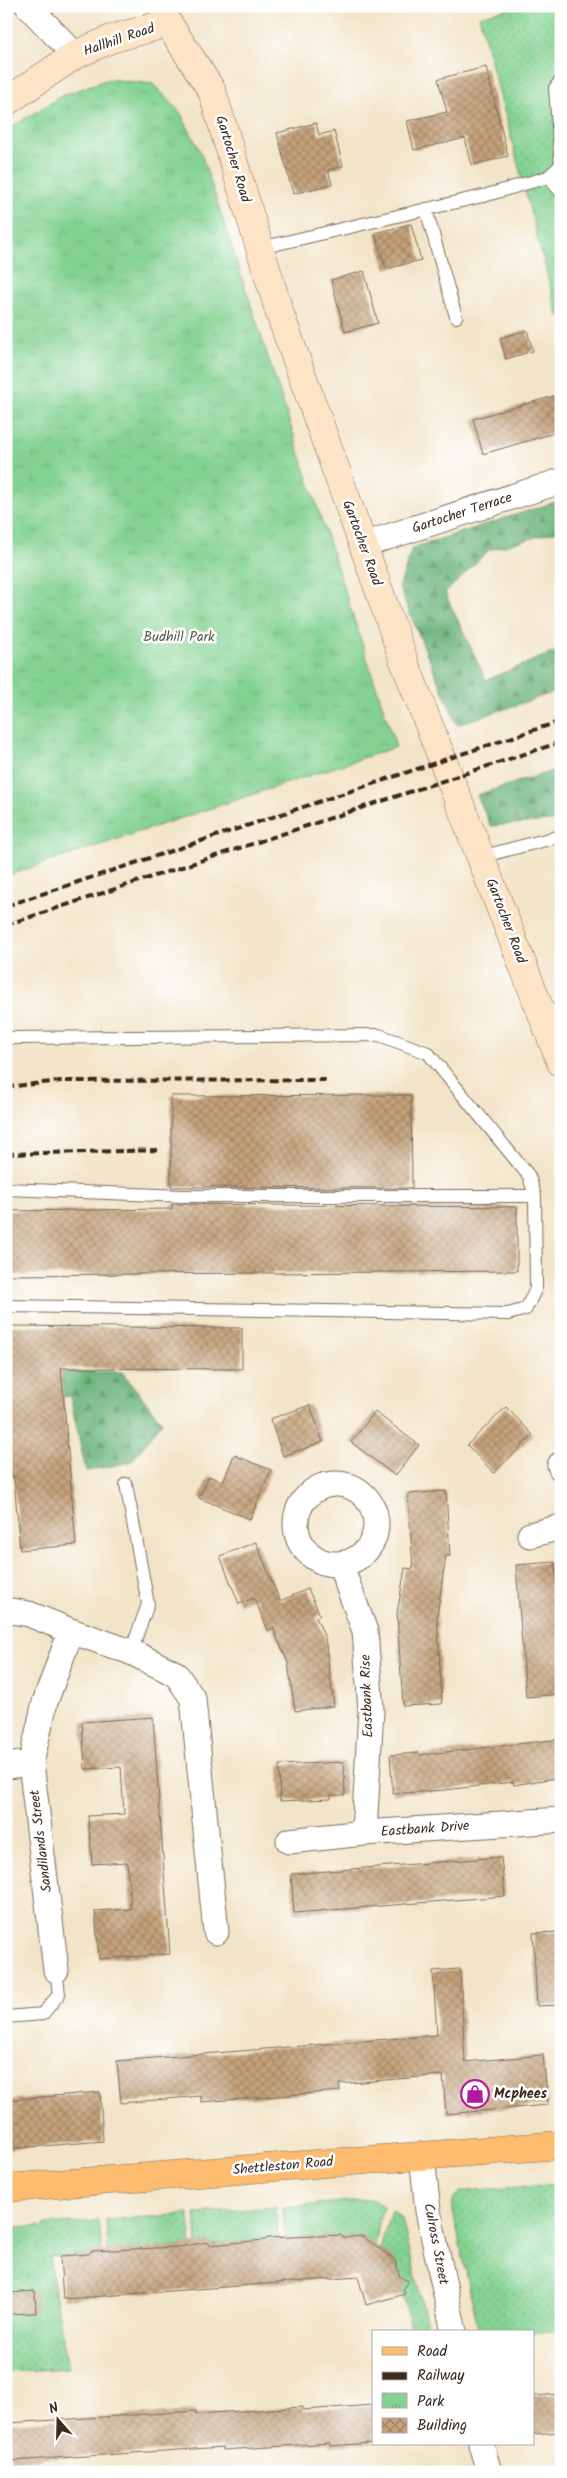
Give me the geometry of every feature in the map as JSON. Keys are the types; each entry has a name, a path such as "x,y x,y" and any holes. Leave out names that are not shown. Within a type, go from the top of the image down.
{"main road":[{"name":"Hallhill Road","path":"6,102 75,55 171,15"},
{"name":"Gartocher Road","path":"171,15 212,91 280,314 404,661 561,1063"},
{"name":"Shettleston Road","path":"6,2188 561,2145"}],"street":[{"path":"28,6 75,55"},
{"name":"Gartocher Terrace","path":"363,545 561,480"},
{"path":"530,1536 561,1527"},
{"name":"Eastbank Rise","path":"340,1564 365,1631 370,1710 364,1833"},
{"path":"6,1610 30,1614 131,1652 176,1674 193,1699 216,1932"},
{"name":"Sandilands Street","path":"56,1970 31,1763 45,1702 71,1631"},
{"path":"6,1766 31,1763"},
{"name":"Eastbank Drive","path":"289,1841 364,1833 561,1820"},
{"name":"Culross Street","path":"422,2156 428,2211 454,2330"},
{"path":"482,2446 489,2472"}],"lane":[{"path":"260,248 426,209 548,177 561,165 555,88 561,80"},
{"path":"548,177 561,192"},
{"path":"426,209 456,318"},
{"path":"480,857 561,836"},
{"path":"6,1038 379,1035 428,1053 529,1176 535,1196 536,1288 526,1309 508,1314 6,1306"},
{"path":"6,1189 183,1196 535,1196"},
{"path":"126,1484 148,1604 131,1652"},
{"name":"Sandilands Street","path":"6,2017 43,2014 59,1994 56,1970"}],"green space":[{"path":"519,6 561,6 561,315 558,316 479,16"},
{"name":"Budhill Park","path":"108,79 153,84 180,112 201,153 396,747 6,876 6,131 61,96"},
{"path":"561,500 561,530 489,550 445,593 486,680 561,649 561,690 457,725 399,588 412,548"},
{"path":"561,768 561,820 491,826 477,795"},
{"path":"6,1371 122,1372 162,1422 131,1462 86,1471 70,1396 6,1401"},
{"path":"561,2184 561,2330 534,2333 534,2330 479,2330 453,2212 454,2198 465,2191"},
{"path":"375,2199 385,2207 381,2213 375,2246 362,2236 297,2238 295,2235 285,2239 283,2207"},
{"path":"276,2207 278,2240 267,2238 265,2240 210,2245 208,2242 197,2246 195,2213"},
{"path":"391,2210 402,2219 429,2330 412,2330 395,2260 380,2249"},
{"path":"189,2214 191,2246 186,2244 178,2247 121,2251 112,2249 108,2252 106,2220"},
{"path":"99,2221 102,2253 91,2251 89,2254 49,2257 68,2368 6,2372 6,2306 9,2306 10,2314 36,2312 34,2291 9,2293 9,2301 6,2301 6,2229 40,2226 40,2229 43,2228 43,2225"}],"building":[{"path":"486,67 508,156 472,165 465,138 414,150 407,121 447,112 438,79"},
{"path":"316,123 319,135 334,131 343,166 328,170 332,184 293,194 277,133"},
{"path":"411,224 421,260 386,269 375,233"},
{"path":"364,271 378,323 345,332 331,280"},
{"path":"527,330 533,351 506,359 500,338"},
{"path":"561,394 561,431 483,454 473,419"},
{"path":"411,1095 412,1188 171,1187 171,1096"},
{"path":"172,1204 517,1207 517,1271 6,1275 6,1211 172,1209"},
{"path":"6,1326 242,1328 242,1369 61,1368 76,1545 20,1550 14,1477 6,1478"},
{"path":"310,1405 323,1442 283,1456 270,1419"},
{"path":"506,1407 533,1435 494,1473 467,1445"},
{"path":"375,1412 419,1445 395,1476 351,1442"},
{"path":"234,1455 271,1470 250,1519 199,1498 209,1476 223,1482"},
{"path":"446,1491 450,1556 446,1556 437,1616 442,1704 403,1706 397,1614 405,1568 413,1569 408,1494"},
{"path":"256,1542 280,1601 308,1589 320,1615 316,1617 325,1638 334,1706 295,1711 288,1663 273,1628 268,1630 254,1598 239,1604 220,1556"},
{"path":"555,1562 561,1639 561,1694 526,1697 516,1565"},
{"path":"153,1717 170,1954 99,1959 95,1911 131,1909 127,1862 92,1864 88,1816 124,1814 121,1767 85,1769 82,1722"},
{"path":"561,1739 561,1777 514,1785 513,1782 393,1794 390,1755 419,1753 420,1755"},
{"path":"344,1762 345,1795 331,1795 331,1799 280,1801 279,1765"},
{"path":"501,1857 505,1896 294,1913 291,1874"},
{"path":"561,1932 561,2005 537,2006 533,1933"},
{"path":"460,1969 465,2062 543,2055 548,2105 446,2114 443,2075 339,2084 340,2091 201,2102 201,2096 121,2103 117,2061 437,2035 433,1971"},
{"path":"100,2092 103,2141 6,2149 6,2100"},
{"path":"341,2235 343,2238 362,2236 395,2260 400,2277 408,2281 403,2288 405,2294 366,2305 358,2277 63,2299 60,2256 89,2254 91,2251 178,2247 208,2242 210,2245 265,2240 267,2238"},
{"path":"35,2291 36,2313 8,2314 9,2293"},
{"path":"561,2394 561,2432 534,2434 534,2396"},
{"path":"372,2405 372,2443 330,2446 330,2443 223,2450 223,2447 11,2461 8,2423 196,2411 196,2414 303,2407 303,2410"}],"railway":[{"path":"6,906 561,721"},
{"path":"6,925 561,742"},
{"path":"6,1087 61,1081 326,1080"},
{"path":"6,1154 162,1150"}],"place":[{"name":"Mcphees","path":"475,2094"}]}
